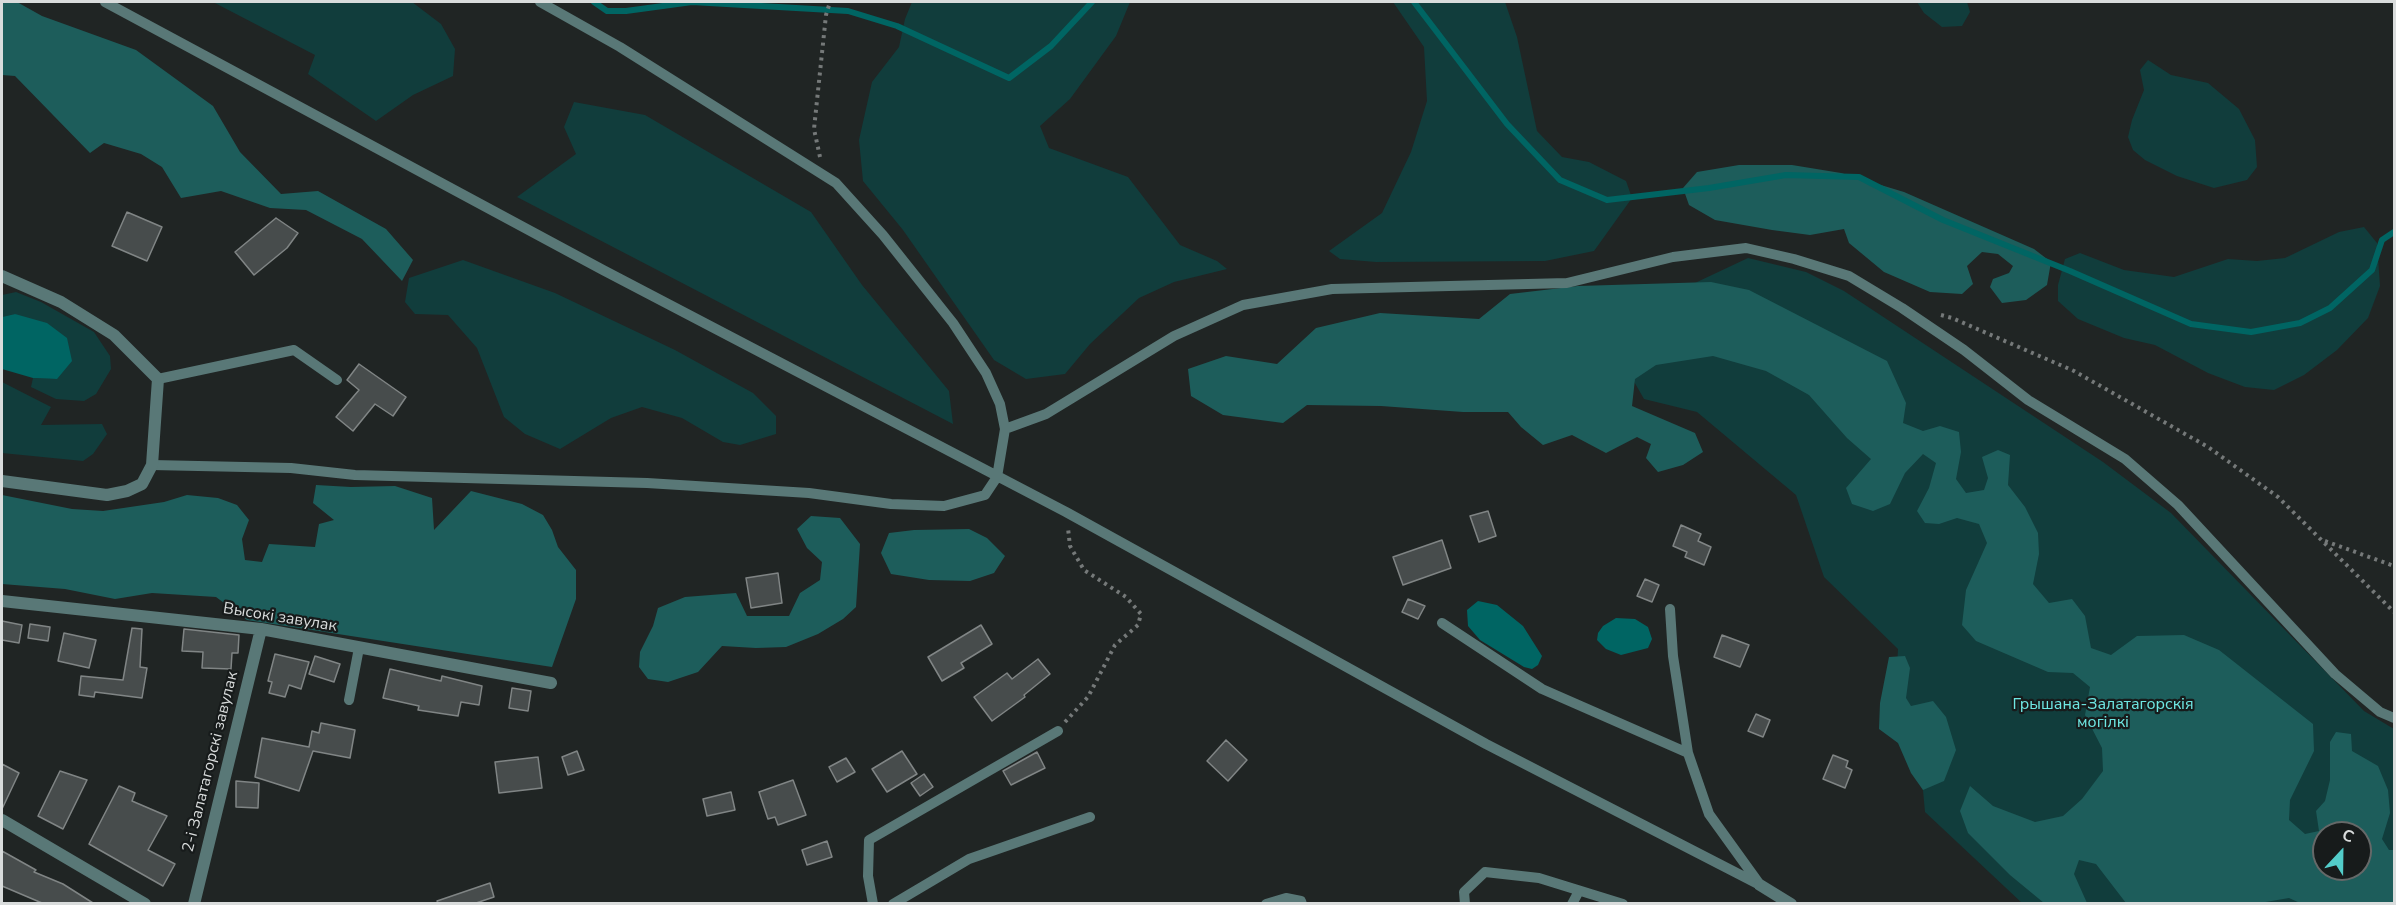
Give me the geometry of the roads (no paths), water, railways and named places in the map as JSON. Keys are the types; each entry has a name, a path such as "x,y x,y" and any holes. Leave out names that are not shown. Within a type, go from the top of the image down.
{"street":[{"path":"2,276 61,302 114,334 158,379 152,465 142,484 127,491 107,495 2,481"},
{"name":"Высокі завулак","path":"2,601 261,629 551,683"},
{"name":"2-і Залатагорскі завулак","path":"194,903 261,629"},
{"path":"2,820 126,898 145,903"},
{"path":"1760,885 1791,903"}],"lane":[{"path":"105,2 603,270 1066,513 1465,733 1760,885"},
{"path":"152,465 291,468 355,475 647,483 809,493 891,504 944,506 985,495 997,477 1005,429 1000,404 986,373 953,323 883,235 836,183 620,47 540,2"},
{"path":"1005,429 1046,414 1174,336 1243,305 1332,289 1568,283 1673,257 1746,248 1794,259 1849,276 1964,350 2028,400 2125,459 2178,505 2335,674 2380,712 2394,718"},
{"path":"158,379 294,351 337,380"},
{"path":"1670,609 1673,656 1688,753 1709,814 1760,885"},
{"path":"1442,623 1542,689 1688,753"},
{"path":"349,700 359,648"},
{"path":"873,903 868,876 869,840 1058,730"},
{"path":"893,903 969,859 1090,817"},
{"path":"1465,903 1464,892 1485,872 1539,878 1623,903"},
{"path":"1572,903 1579,891"},
{"path":"1266,903 1286,898 1302,903"}],"waterway":[{"path":"594,2 607,11 626,11 692,2"},
{"path":"692,2 848,11 897,26 1009,78 1051,46 1092,2"},
{"path":"1414,2 1507,124 1560,180 1607,200 1709,188 1786,175 1859,177 1943,220 2070,271 2191,324 2251,332 2300,323 2330,308 2372,270 2382,240 2394,232"}],"park label":[{"name":"Грышана-Залатагорскія могілкі","path":"2103,714"}]}
